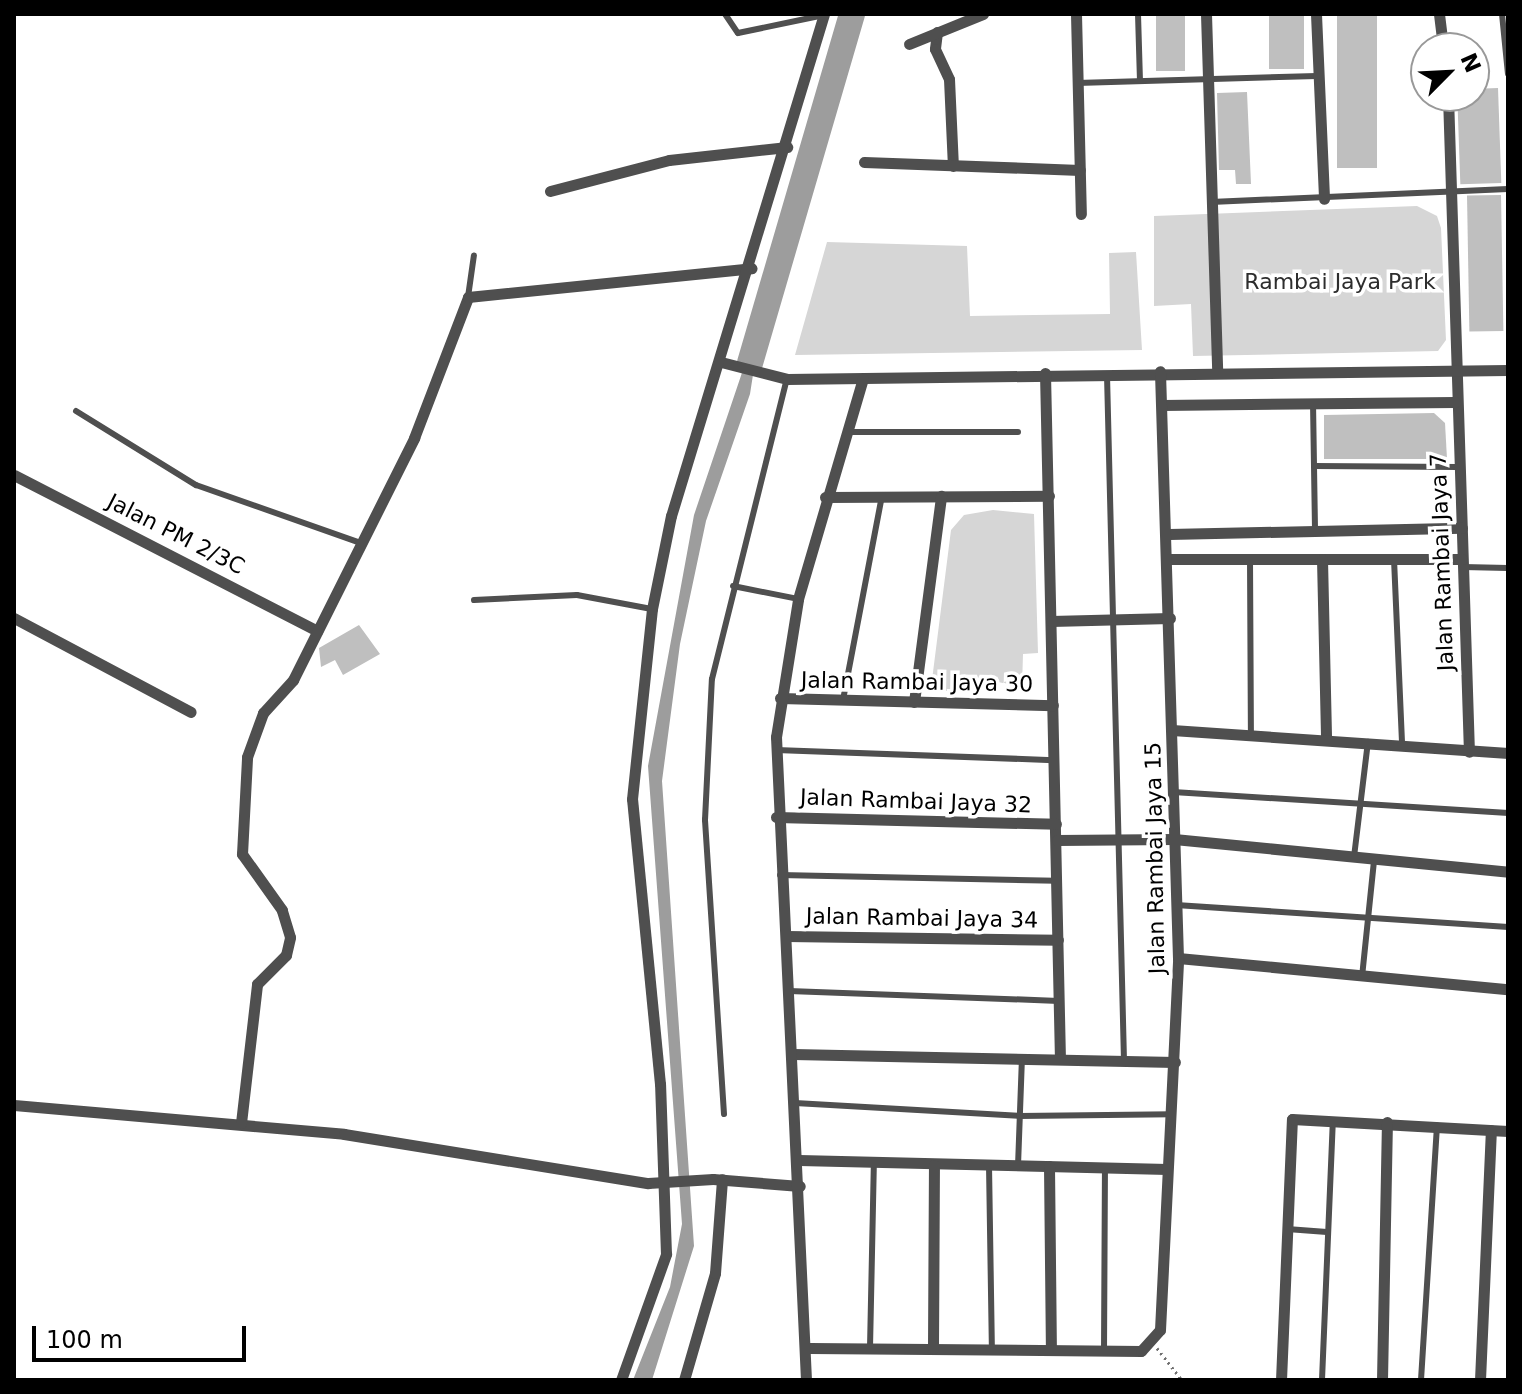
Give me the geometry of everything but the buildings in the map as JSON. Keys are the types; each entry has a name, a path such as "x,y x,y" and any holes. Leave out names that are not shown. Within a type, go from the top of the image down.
{"street":[{"path":"909,44 961,18 983,14"},
{"path":"1076,14 1081,214"},
{"path":"1206,14 1217,369"},
{"path":"1316,14 1324,199"},
{"path":"621,1380 664,1266 660,1084 632,799 652,609 671,516 726,364 824,15"},
{"path":"937,32 935,49 949,79 953,166"},
{"name":"Jalan Rambai Jaya 7","path":"1448,112 1455,402 1469,752"},
{"path":"550,191 669,160 787,147"},
{"path":"864,162 1080,170"},
{"path":"241,1123 257,984 286,955 290,937 282,910 242,854 247,757 263,713 293,680 414,438 468,297 752,268"},
{"path":"726,364 772,378 787,379 1217,369 1508,370"},
{"name":"Jalan Rambai Jaya 15","path":"1155,1344 1172,1114 1178,958 1169,534 1160,371"},
{"path":"1045,373 1060,1059"},
{"path":"806,1380 810,1348 776,817 776,750 780,698 798,599 825,497 863,378"},
{"path":"1162,405 1455,402"},
{"name":"Jalan PM 2/3C","path":"14,475 317,631"},
{"path":"914,702 941,496"},
{"path":"825,497 1049,496"},
{"path":"1169,534 1462,528"},
{"path":"1169,559 1394,559 1462,563"},
{"path":"1322,559 1326,739"},
{"path":"14,618 191,712"},
{"path":"1051,621 1170,618"},
{"name":"Jalan Rambai Jaya 30","path":"780,698 1053,705"},
{"path":"1172,730 1508,753"},
{"name":"Jalan Rambai Jaya 32","path":"776,817 1056,824"},
{"path":"1057,840 1174,839 1508,872"},
{"name":"Jalan Rambai Jaya 34","path":"786,936 1058,940"},
{"path":"1178,958 1362,978 1508,989"},
{"path":"793,1054 1175,1062"},
{"path":"14,1105 241,1123 661,1181 718,1179 800,1186"},
{"path":"1281,1380 1283,1229 1292,1119 1334,1118 1508,1131"},
{"path":"1382,1380 1387,1122"},
{"path":"1480,1380 1491,1130"},
{"path":"799,1160 1167,1169"},
{"path":"933,1348 934,1165"},
{"path":"1049,1166 1051,1349"},
{"path":"684,1380 715,1273 718,1179"},
{"path":"810,1348 1104,1351 1155,1344"}],"lane":[{"path":"725,14 738,33 824,15"},
{"path":"1138,14 1140,81"},
{"path":"1502,14 1508,74"},
{"path":"1077,83 1317,76"},
{"path":"1211,202 1450,194 1508,189"},
{"path":"468,297 474,255"},
{"path":"1107,372 1124,1061"},
{"path":"724,1114 705,806 712,679 787,379"},
{"path":"1313,402 1315,532"},
{"path":"76,411 196,485 362,544"},
{"path":"846,432 1018,432"},
{"path":"1314,466 1458,467"},
{"path":"843,700 882,496"},
{"path":"1250,559 1251,735"},
{"path":"1394,559 1402,745"},
{"path":"1462,563 1508,568"},
{"path":"733,586 798,599"},
{"path":"474,600 577,595 652,609"},
{"path":"1354,859 1368,742"},
{"path":"776,750 1054,760"},
{"path":"1173,792 1361,801 1508,813"},
{"path":"1362,978 1374,861"},
{"path":"780,875 1058,881"},
{"path":"1176,905 1367,922 1508,927"},
{"path":"789,991 1059,1001"},
{"path":"1018,1166 1022,1058"},
{"path":"795,1103 1019,1116 1172,1114"},
{"path":"1322,1380 1334,1118"},
{"path":"1421,1380 1437,1126"},
{"path":"870,1348 874,1164"},
{"path":"989,1165 992,1349"},
{"path":"1104,1351 1105,1168"},
{"path":"1283,1229 1327,1232"}],"path":[{"path":"1155,1344 1182,1380"}],"green space":[{"name":"Rambai Jaya Park","path":"1417,206 1437,216 1441,228 1446,340 1438,351 1193,356 1191,304 1154,306 1154,216"},
{"path":"827,242 967,246 970,316 1110,314 1109,253 1136,252 1142,350 795,355"},
{"path":"993,510 1034,514 1038,653 1023,654 1022,687 984,679 982,691 943,691 932,680 951,530 964,515"}],"shaded area":[{"path":"751,346 757,349 750,394 706,521 680,644 662,781 694,1246 652,1380 633,1380 670,1287 682,1224 648,766 694,515"}],"waterway":[{"path":"750,363 852,14"}]}
